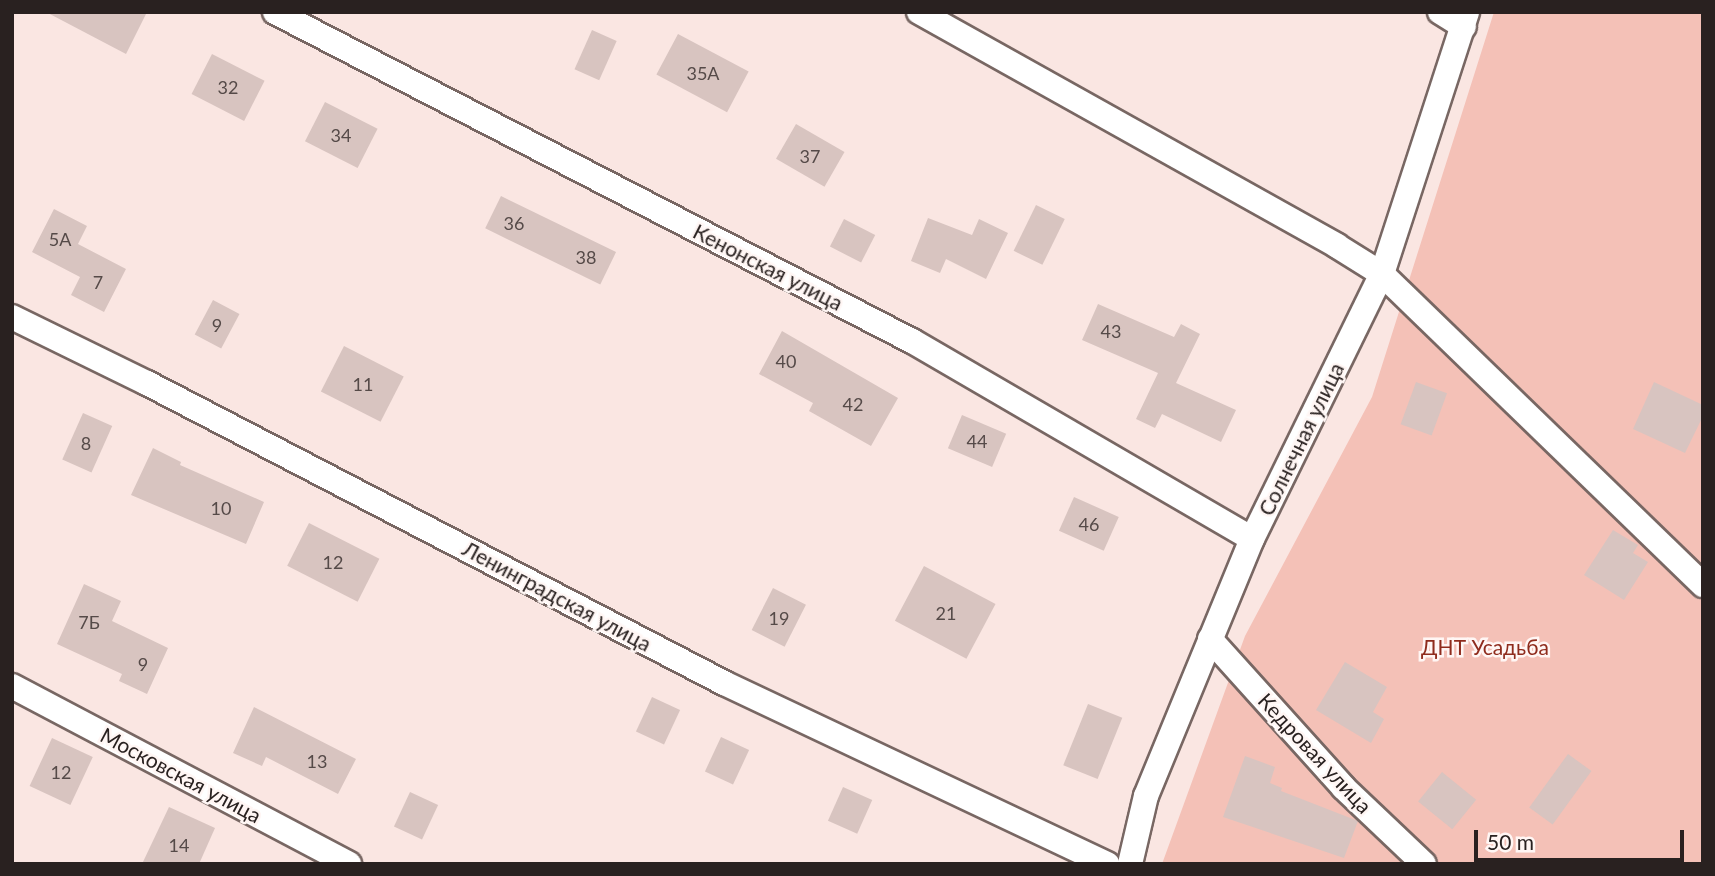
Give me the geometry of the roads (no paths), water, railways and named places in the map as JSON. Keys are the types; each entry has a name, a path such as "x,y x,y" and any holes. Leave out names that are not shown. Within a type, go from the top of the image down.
{"street":[{"name":"Кенонская улица","path":"275,12 912,341 1252,539"},
{"path":"919,12 1337,246 1382,274 1703,585"},
{"path":"1440,12 1465,20"},
{"name":"Солнечная улица","path":"1130,864 1146,796 1252,539 1382,274 1465,20"},
{"name":"Ленинградская улица","path":"12,317 159,389 724,683 1107,864"},
{"name":"Кедровая улица","path":"1210,639 1344,788 1424,864"},
{"name":"Московская улица","path":"12,687 349,864"}],"park label":[{"name":"ДНТ Усадьба","path":"1485,647"}]}
